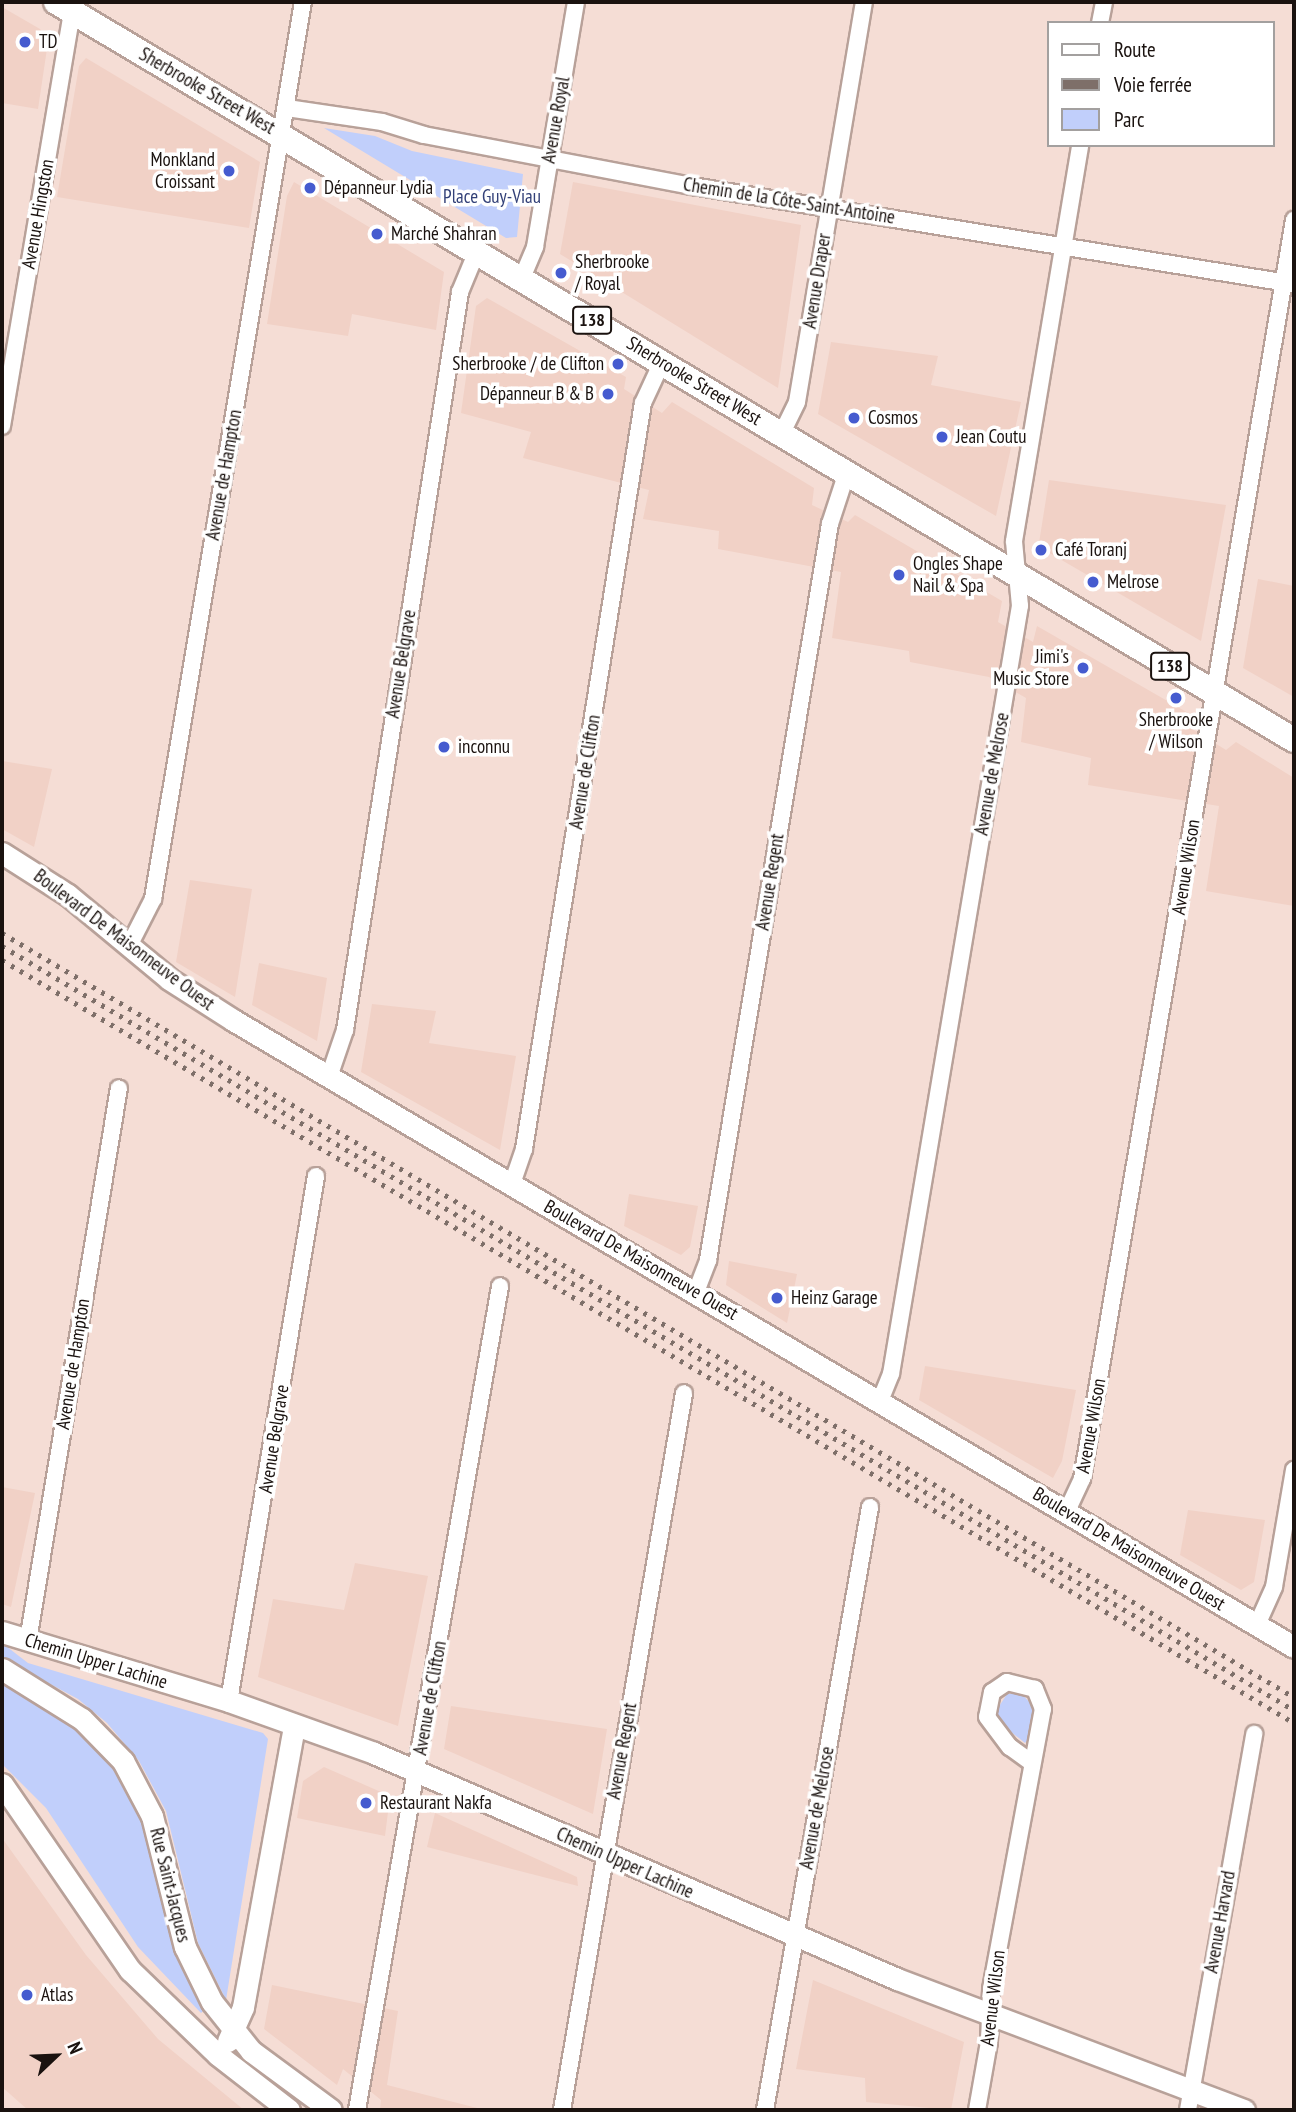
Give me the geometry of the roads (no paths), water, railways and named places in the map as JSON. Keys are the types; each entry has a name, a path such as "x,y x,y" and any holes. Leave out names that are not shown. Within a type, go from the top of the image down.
{"main road":[{"name":"Sherbrooke Street West","path":"67,5 1294,740"},
{"name":"Boulevard De Maisonneuve Ouest","path":"2,853 68,895 184,989 1294,1647"},
{"name":"Chemin Upper Lachine","path":"2,1632 229,1701 417,1773 795,1937 1189,2101 1244,2110"},
{"name":"Rue Saint-Jacques","path":"2,1669 82,1719 134,1778 158,1833 191,1965 234,2031 264,2062 331,2110"},
{"path":"218,2055 234,2031 243,2007 294,1726"},
{"path":"2,1784 130,1970 218,2055 289,2110"}],"street":[{"name":"Avenue de Hampton","path":"130,944 153,899 303,2"},
{"name":"Avenue Royal","path":"522,278 535,247 576,2"},
{"name":"Avenue Draper","path":"782,433 797,402 864,2"},
{"path":"1100,21 1104,2"},
{"name":"Avenue Hingston","path":"2,426 67,5"},
{"name":"Chemin de la Côte-Saint-Antoine","path":"287,108 551,157 575,165 1289,283"},
{"name":"Avenue de Melrose","path":"880,1401 891,1374 1020,606 1014,541 1080,147"},
{"name":"Avenue Wilson","path":"1067,1511 1082,1479 1215,692 1289,283 1294,220"},
{"name":"Avenue Belgrave","path":"329,1077 345,1030 460,292 477,251"},
{"name":"Avenue de Clifton","path":"512,1184 524,1149 643,403 662,362"},
{"name":"Avenue Regent","path":"696,1293 708,1260 830,524 846,472"},
{"name":"Avenue de Hampton","path":"28,1641 119,1088"},
{"name":"Avenue Belgrave","path":"229,1701 316,1176"},
{"name":"Avenue de Clifton","path":"357,2110 500,1286"},
{"name":"Avenue Regent","path":"562,2110 684,1393"},
{"path":"1257,1625 1273,1587 1294,1470"},
{"name":"Avenue de Melrose","path":"765,2110 870,1507"},
{"name":"Avenue Wilson","path":"977,2110 1042,1703 1026,1684 1007,1682 988,1700 987,1717 1003,1740 1031,1762"},
{"name":"Avenue Harvard","path":"1189,2101 1254,1734"}],"railway":[{"path":"2,933 1294,1697"},
{"path":"2,946 1294,1710"},
{"path":"2,960 1294,1723"}],"place":[{"name":"TD","path":"25,42"},
{"name":"Monkland Croissant","path":"229,171"},
{"name":"Dépanneur Lydia","path":"310,188"},
{"name":"Marché Shahran","path":"377,234"},
{"name":"Sherbrooke / Royal","path":"561,273"},
{"name":"Sherbrooke / de Clifton","path":"618,364"},
{"name":"Dépanneur B & B","path":"608,394"},
{"name":"Cosmos","path":"854,418"},
{"name":"Jean Coutu","path":"942,437"},
{"name":"Café Toranj","path":"1041,550"},
{"name":"Ongles Shape Nail & Spa","path":"899,575"},
{"name":"Melrose","path":"1093,582"},
{"name":"Jimi's Music Store","path":"1083,668"},
{"name":"Sherbrooke / Wilson","path":"1176,698"},
{"name":"inconnu","path":"444,747"},
{"name":"Heinz Garage","path":"777,1298"},
{"name":"Restaurant Nakfa","path":"366,1803"},
{"name":"Atlas","path":"27,1995"}],"park label":[{"name":"Place Guy-Viau","path":"492,197"}]}
